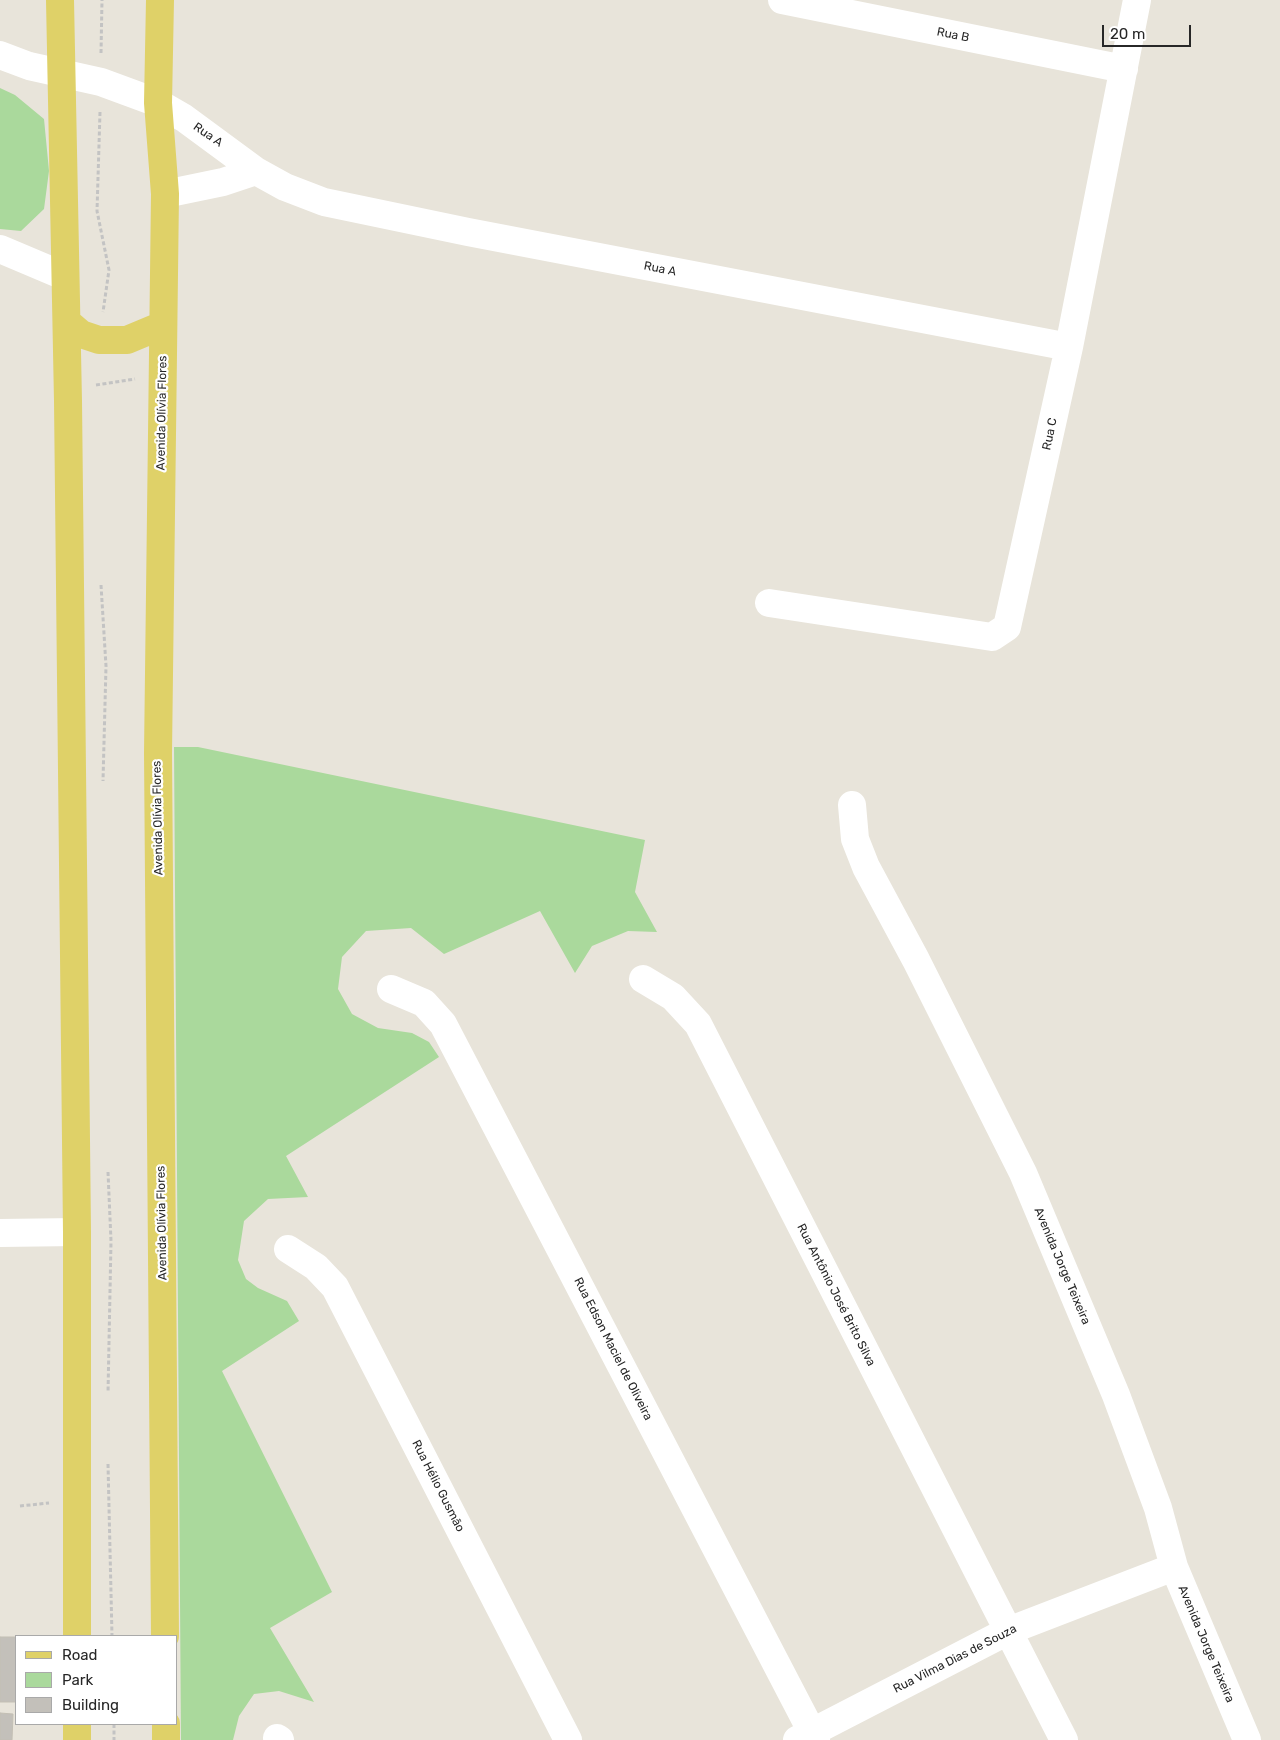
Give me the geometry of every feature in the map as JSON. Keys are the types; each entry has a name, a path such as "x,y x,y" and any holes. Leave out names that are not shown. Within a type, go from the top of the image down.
{"main road":[{"path":"60,0 64,276 67,322 77,1232 77,1635"},
{"name":"Avenida Olívia Flores","path":"160,0 158,103 165,194 158,753 166,1635"},
{"path":"67,322 81,334 99,340 127,340 163,325"},
{"path":"77,1725 77,1740"},
{"path":"166,1725 166,1740"}],"street":[{"name":"Rua B","path":"782,0 1124,69"},
{"name":"Rua C","path":"769,603 992,637 1007,628 1070,347 1137,0"},
{"name":"Rua A","path":"0,55 29,66 101,82 158,103 192,124 256,171 285,186 324,202 468,232 1070,347"},
{"path":"165,194 223,182 256,171"},
{"path":"0,249 64,276"},
{"name":"Avenida Jorge Teixeira","path":"852,805 855,838 866,867 916,960 1027,1182 1119,1403 1158,1508 1174,1568 1247,1740"},
{"name":"Rua Antônio José Brito Silva","path":"642,978 672,997 698,1024 1064,1740"},
{"name":"Rua Edson Maciel de Oliveira","path":"391,988 424,1003 443,1024 808,1737"},
{"path":"0,1232 77,1232"},
{"name":"Rua Hélio Gusmão","path":"288,1250 316,1267 335,1286 568,1740"},
{"name":"Rua Vilma Dias de Souza","path":"808,1737 1008,1631 1174,1568"}],"path":[{"path":"96,385 162,373"},
{"path":"20,1506 48,1503"},
{"path":"114,1725 114,1740"}],"green space":[{"path":"0,88 15,95 44,119 49,171 44,209 21,231 0,229"},
{"path":"174,747 198,747 645,840 635,892 657,932 628,931 592,946 575,973 540,911 444,954 411,928 366,931 342,957 338,989 352,1014 378,1028 412,1033 429,1042 439,1057 286,1156 308,1197 268,1199 244,1221 238,1260 246,1279 258,1288 287,1301 299,1321 222,1371 332,1592 270,1628 314,1702 279,1691 254,1694 239,1716 233,1740 181,1740"}],"building":[{"path":"0,1637 15,1637 15,1702 0,1702"},
{"path":"0,1713 13,1714 12,1740 0,1740"}]}
